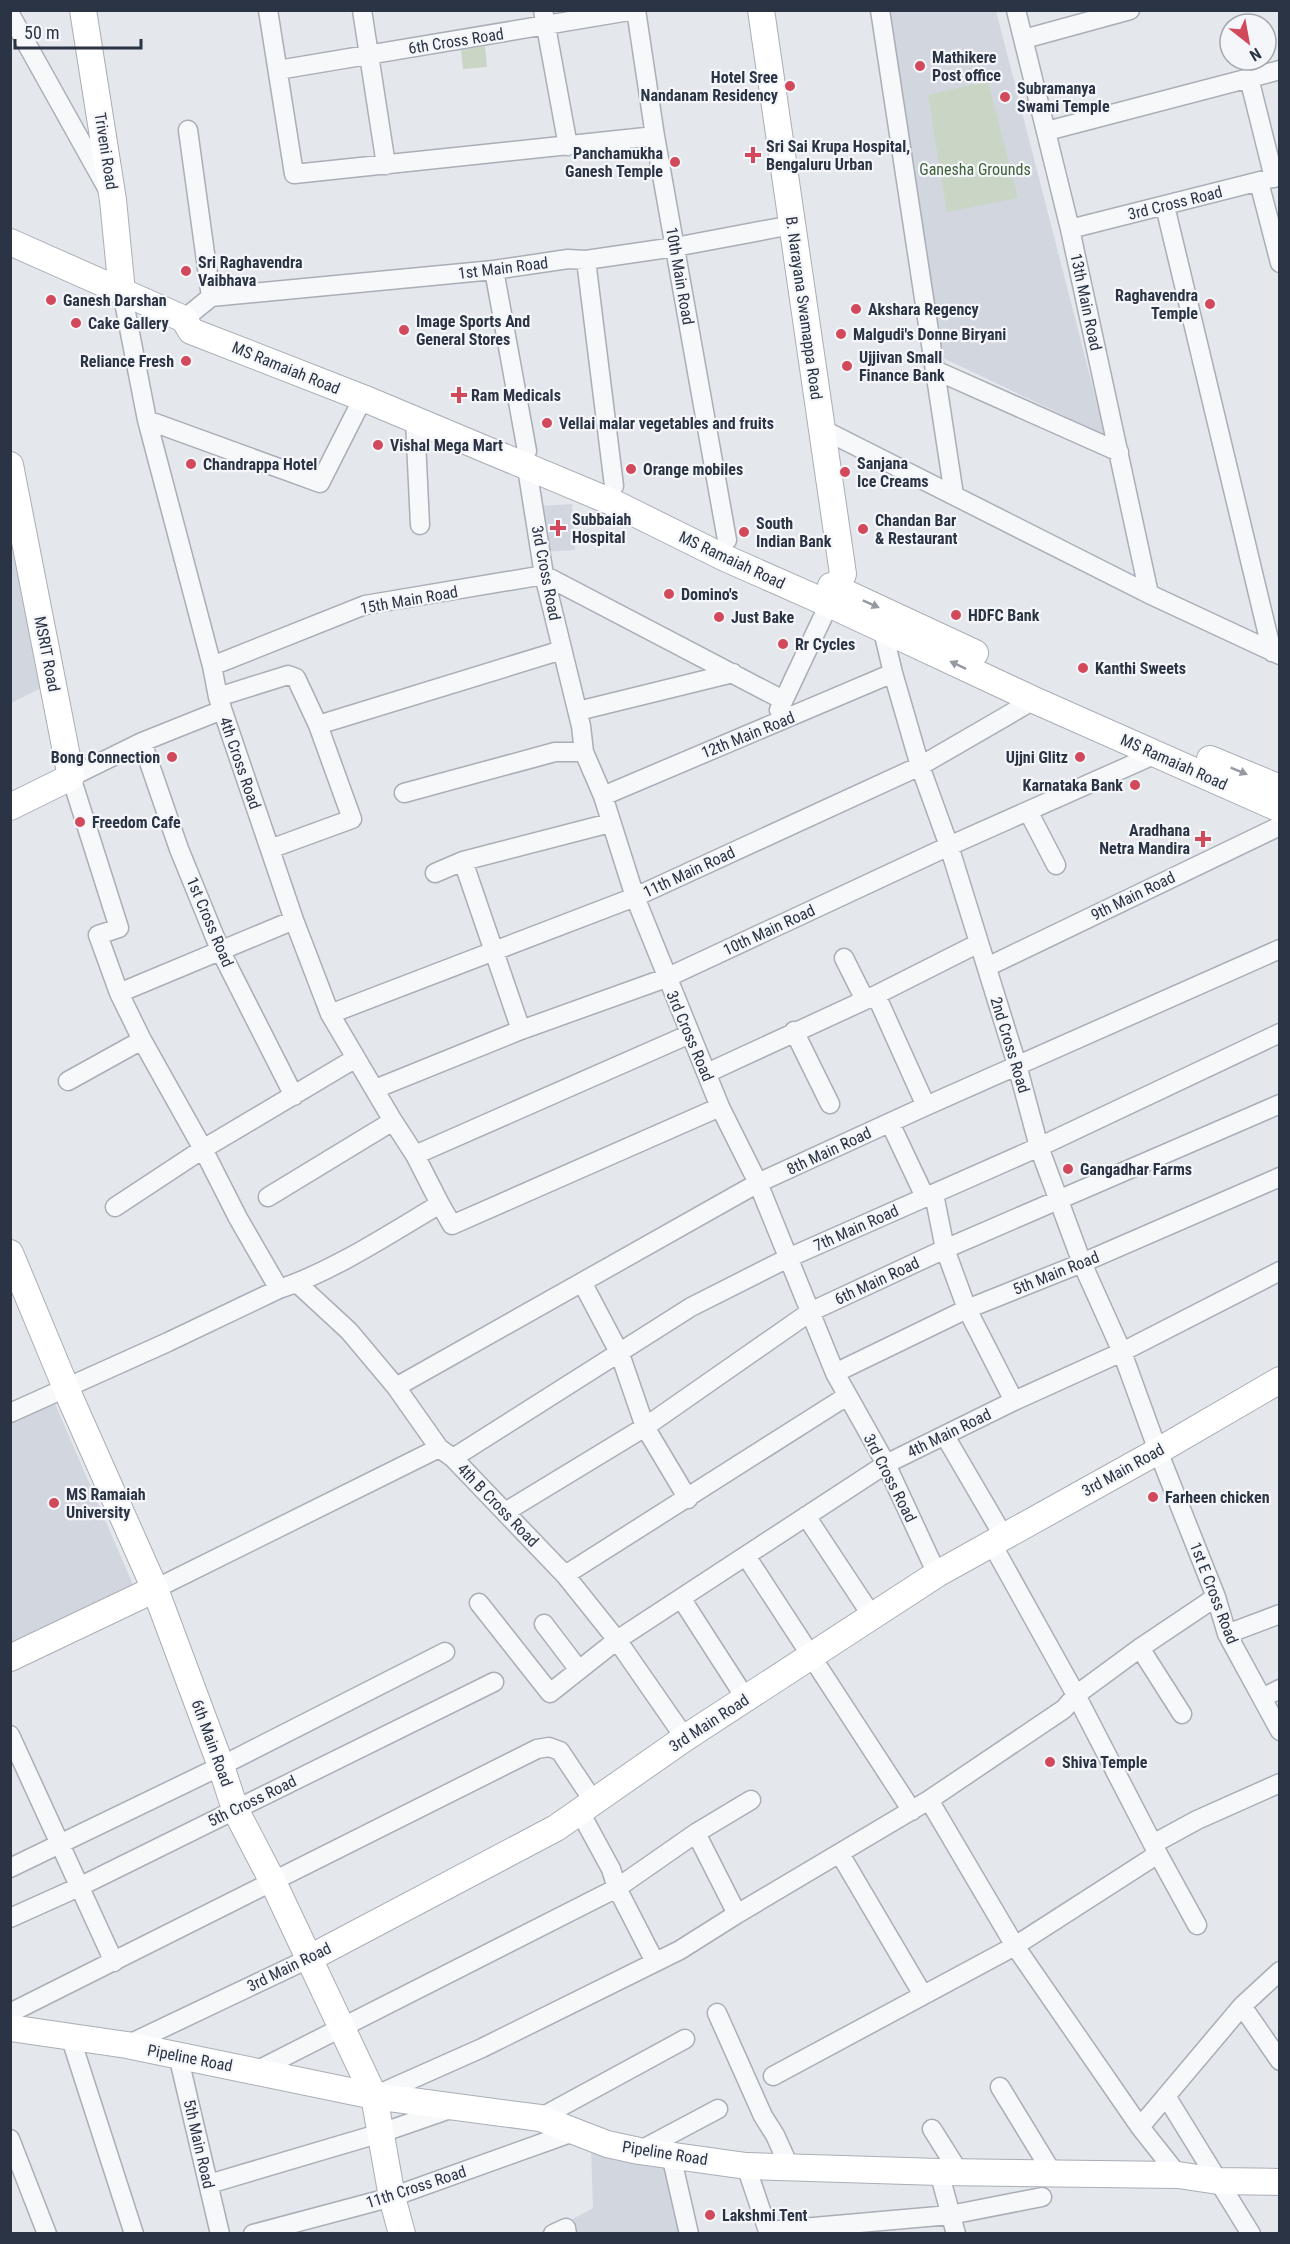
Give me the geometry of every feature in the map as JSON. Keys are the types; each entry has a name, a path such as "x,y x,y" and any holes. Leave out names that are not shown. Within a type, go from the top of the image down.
{"street":[{"name":"Triveni Road","path":"83,10 113,200 122,292"},
{"path":"268,10 294,174 656,136"},
{"path":"362,10 386,165"},
{"name":"6th Cross Road","path":"278,70 369,55 545,18 636,10"},
{"name":"10th Main Road","path":"636,10 727,540"},
{"name":"B. Narayana Swamappa Road","path":"761,10 843,574 833,596"},
{"path":"880,10 954,495"},
{"name":"13th Main Road","path":"1016,10 1070,229 1149,594"},
{"path":"1024,39 1130,10"},
{"path":"10,14 113,200"},
{"path":"545,18 568,146"},
{"path":"1047,131 1280,70"},
{"path":"1249,78 1271,178 1280,264"},
{"path":"184,319 211,297 189,130"},
{"name":"3rd Cross Road","path":"1070,229 1271,178"},
{"path":"1165,206 1276,654"},
{"name":"1st Main Road","path":"211,297 494,270 568,259 586,260 675,247 792,225"},
{"name":"MS Ramaiah Road","path":"10,242 184,319 191,331 415,420 527,460 614,486 727,540 833,596 884,631 1280,809"},
{"path":"586,260 614,486"},
{"name":"3rd Cross Road","path":"494,270 527,460 544,575 578,711 584,752 603,796 635,897 666,978 720,1107 758,1183 835,1372 886,1464 937,1574"},
{"name":"4th Cross Road","path":"122,292 147,420 220,704 294,920 330,1014 415,1155 452,1225 720,1107"},
{"name":"MS Ramaiah Road","path":"184,319 200,315 369,383 725,558 833,596 1280,788"},
{"path":"935,370 1119,452"},
{"path":"147,420 321,483 363,398"},
{"path":"415,420 420,525"},
{"path":"822,429 1149,594 1276,654"},
{"name":"MSRIT Road","path":"10,465 71,777"},
{"path":"544,575 783,700"},
{"name":"15th Main Road","path":"212,666 365,605 544,575"},
{"path":"773,725 833,596"},
{"name":"2nd Cross Road","path":"884,631 893,673 920,766 949,846 987,967 1039,1147 1082,1263 1122,1352 1158,1451"},
{"path":"318,725 562,650"},
{"name":"12th Main Road","path":"603,796 893,673"},
{"path":"578,711 733,674"},
{"path":"10,807 220,704 288,675 296,678 318,725 352,819 270,849"},
{"name":"11th Main Road","path":"330,1014 635,897 920,766 1034,700"},
{"name":"1st Cross Road","path":"142,742 175,840 221,952 294,1096"},
{"path":"404,792 555,752 584,752"},
{"name":"10th Main Road","path":"375,1089 521,1030 666,978 949,846 1156,754"},
{"path":"71,777 119,928 98,936 119,993 238,1218 279,1289"},
{"path":"1028,811 1056,865"},
{"path":"435,873 463,861 610,823"},
{"name":"9th Main Road","path":"987,967 1280,826"},
{"path":"463,861 521,1030"},
{"path":"119,993 294,920"},
{"path":"707,1073 794,1031 871,998 979,943"},
{"name":"8th Main Road","path":"396,1387 758,1183 1280,949"},
{"path":"844,958 871,998 926,1106"},
{"path":"794,1031 830,1104"},
{"name":"7th Main Road","path":"155,1588 446,1453 620,1354 691,1307 788,1258 1039,1147 1280,1033"},
{"path":"415,1155 690,1034"},
{"path":"68,1081 142,1040"},
{"path":"115,1207 203,1149 356,1058"},
{"name":"6th Main Road","path":"505,1512 645,1427 810,1312 945,1249 1280,1104"},
{"path":"268,1197 393,1121"},
{"path":"890,1123 930,1196 945,1249 967,1309 1014,1401"},
{"name":"5th Main Road","path":"835,1372 967,1309 1082,1263 1280,1177"},
{"path":"10,1413 279,1289 297,1283 440,1204"},
{"name":"6th Main Road","path":"10,1253 155,1588 235,1809 273,1882 374,2096 392,2197 402,2234"},
{"name":"4th Main Road","path":"479,1603 550,1693 617,1640 886,1464 1014,1401 1122,1352 1280,1271"},
{"path":"582,1282 620,1354 645,1427 688,1499"},
{"name":"4th B Cross Road","path":"297,1283 349,1331 396,1387 446,1453 566,1575 617,1640 685,1738"},
{"name":"3rd Main Road","path":"127,2045 308,1959 556,1828 685,1738 937,1574 1280,1380"},
{"path":"566,1575 847,1396"},
{"path":"945,1436 1197,1925"},
{"name":"1st E Cross Road","path":"1158,1451 1216,1597 1227,1634 1280,1731"},
{"path":"806,1516 872,1616"},
{"path":"746,1556 912,1811"},
{"path":"10,1658 155,1588"},
{"path":"374,2096 482,2048 680,1950 930,1800 1064,1709 1077,1695 1140,1648 1216,1597"},
{"path":"681,1598 746,1699"},
{"path":"1227,1634 1280,1614"},
{"path":"544,1624 579,1670"},
{"path":"1140,1648 1182,1714"},
{"path":"10,1868 221,1766 445,1652"},
{"name":"5th Cross Road","path":"10,1918 79,1887 494,1682"},
{"path":"1262,1698 1280,1689"},
{"path":"10,1736 114,1962"},
{"path":"10,2013 537,1749 549,1747 560,1751 587,1807 617,1888 655,1962"},
{"path":"773,2076 1015,1946 1197,1820 1280,1783"},
{"path":"256,2071 617,1888 696,1833 751,1800"},
{"path":"930,1800 1015,1946 1140,2127 1178,2175"},
{"path":"696,1833 737,1914"},
{"path":"840,1854 923,1995"},
{"path":"1140,2127 1242,2006 1280,1971"},
{"path":"1242,2006 1280,2061"},
{"path":"717,2013 789,2166"},
{"name":"Pipeline Road","path":"10,2028 127,2045 374,2096 540,2118 608,2144 639,2151 746,2166 949,2172 1048,2186 1178,2175 1218,2181"},
{"path":"70,2036 134,2234"},
{"path":"540,2118 685,2039"},
{"name":"5th Main Road","path":"178,2055 220,2234"},
{"path":"746,2166 769,2232 950,2215 1048,2186 1000,2087"},
{"path":"1166,2096 1251,2234"},
{"path":"208,2184 381,2133 457,2107"},
{"path":"639,2151 718,2109"},
{"path":"932,2129 949,2172 950,2215 956,2234"},
{"name":"11th Cross Road","path":"252,2234 392,2197 576,2131"},
{"path":"10,2139 17,2177 47,2234"},
{"path":"671,2155 689,2234"},
{"path":"1218,2181 1280,2182"},
{"path":"553,2234 566,2228 567,2234"}],"shaded area":[{"path":"890,11 996,11 1105,435 941,357"},
{"name":"Subbaiah Hospital","path":"572,504 575,550 544,552 542,506"},
{"path":"10,524 45,686 11,703 10,703"},
{"name":"MS Ramaiah University","path":"53,1399 134,1587 10,1646 10,1418"},
{"path":"591,2146 669,2167 683,2233 573,2233 569,2221 593,2208"}],"green space":[{"path":"485,46 487,67 463,69 461,50"},
{"name":"Ganesha Grounds","path":"988,81 1018,198 947,212 928,95"}],"place":[{"name":"Mathikere Post office","path":"920,66"},
{"name":"Hotel Sree Nandanam Residency","path":"790,86"},
{"name":"Subramanya Swami Temple","path":"1005,97"},
{"name":"Sri Sai Krupa Hospital, Bengaluru Urban","path":"753,155"},
{"name":"Panchamukha Ganesh Temple","path":"675,162"},
{"name":"Sri Raghavendra Vaibhava","path":"186,271"},
{"name":"Ganesh Darshan","path":"51,300"},
{"name":"Raghavendra Temple","path":"1210,304"},
{"name":"Akshara Regency","path":"856,309"},
{"name":"Cake Gallery","path":"76,323"},
{"name":"Image Sports And General Stores","path":"404,330"},
{"name":"Malgudi's Donne Biryani","path":"841,334"},
{"name":"Reliance Fresh","path":"186,361"},
{"name":"Ujjivan Small Finance Bank","path":"847,366"},
{"name":"Ram Medicals","path":"459,395"},
{"name":"Vellai malar vegetables and fruits","path":"547,423"},
{"name":"Vishal Mega Mart","path":"378,445"},
{"name":"Chandrappa Hotel","path":"191,464"},
{"name":"Orange mobiles","path":"631,469"},
{"name":"Sanjana Ice Creams","path":"845,472"},
{"name":"Subbaiah Hospital","path":"558,528"},
{"name":"Chandan Bar & Restaurant","path":"863,529"},
{"name":"South Indian Bank","path":"744,532"},
{"name":"Domino's","path":"669,594"},
{"name":"HDFC Bank","path":"956,615"},
{"name":"Just Bake","path":"719,617"},
{"name":"Rr Cycles","path":"783,644"},
{"name":"Kanthi Sweets","path":"1083,668"},
{"name":"Bong Connection","path":"172,757"},
{"name":"Ujjni Glitz","path":"1080,757"},
{"name":"Karnataka Bank","path":"1135,785"},
{"name":"Freedom Cafe","path":"80,822"},
{"name":"Aradhana Netra Mandira","path":"1203,839"},
{"name":"Gangadhar Farms","path":"1068,1169"},
{"name":"Farheen chicken","path":"1153,1497"},
{"name":"MS Ramaiah University","path":"54,1503"},
{"name":"Shiva Temple","path":"1050,1762"},
{"name":"Lakshmi Tent","path":"710,2215"}]}
